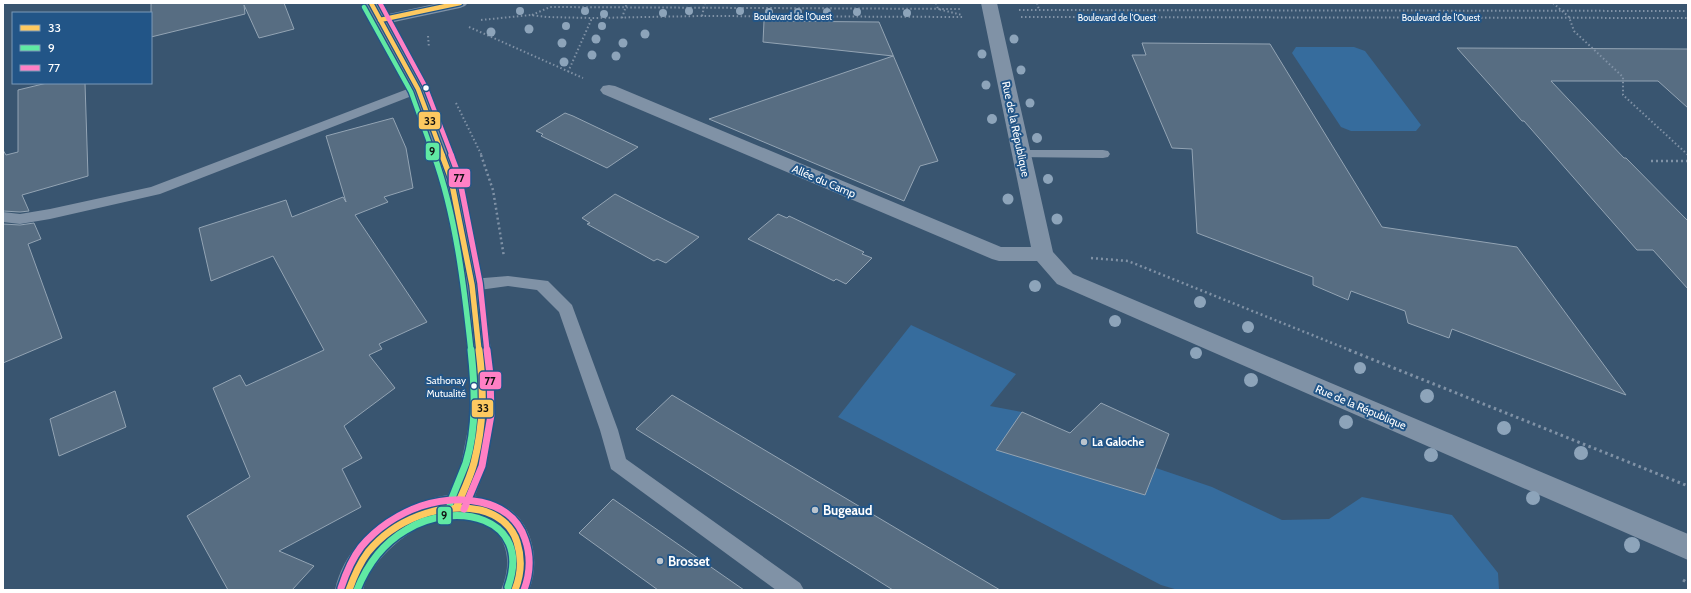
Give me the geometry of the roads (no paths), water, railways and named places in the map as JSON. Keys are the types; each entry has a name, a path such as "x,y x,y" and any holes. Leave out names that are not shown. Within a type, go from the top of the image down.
{"main road":[{"path":"375,12 418,90 451,179 472,285 482,376 484,414 474,464 457,506"},
{"path":"349,590 362,560 381,538 405,522 431,510 457,506 483,509 503,520 517,538 522,560 516,589"}],"street":[{"path":"375,12 460,3"},
{"name":"Rue de la République","path":"991,10 1042,254 1065,279 1688,547"},
{"name":"Allée du Camp","path":"608,90 999,254 1042,254"}],"lane":[{"path":"3,217 20,219 50,214 155,191 418,90"},
{"path":"1021,154 1103,154"},
{"path":"472,285 508,281 542,285 566,309 609,430 618,463 793,590"}],"place":[{"name":"Sathonay Mutualité","path":"474,386"},
{"name":"La Galoche","path":"1084,442"},
{"name":"Bugeaud","path":"815,510"},
{"name":"Brosset","path":"660,561"}]}
